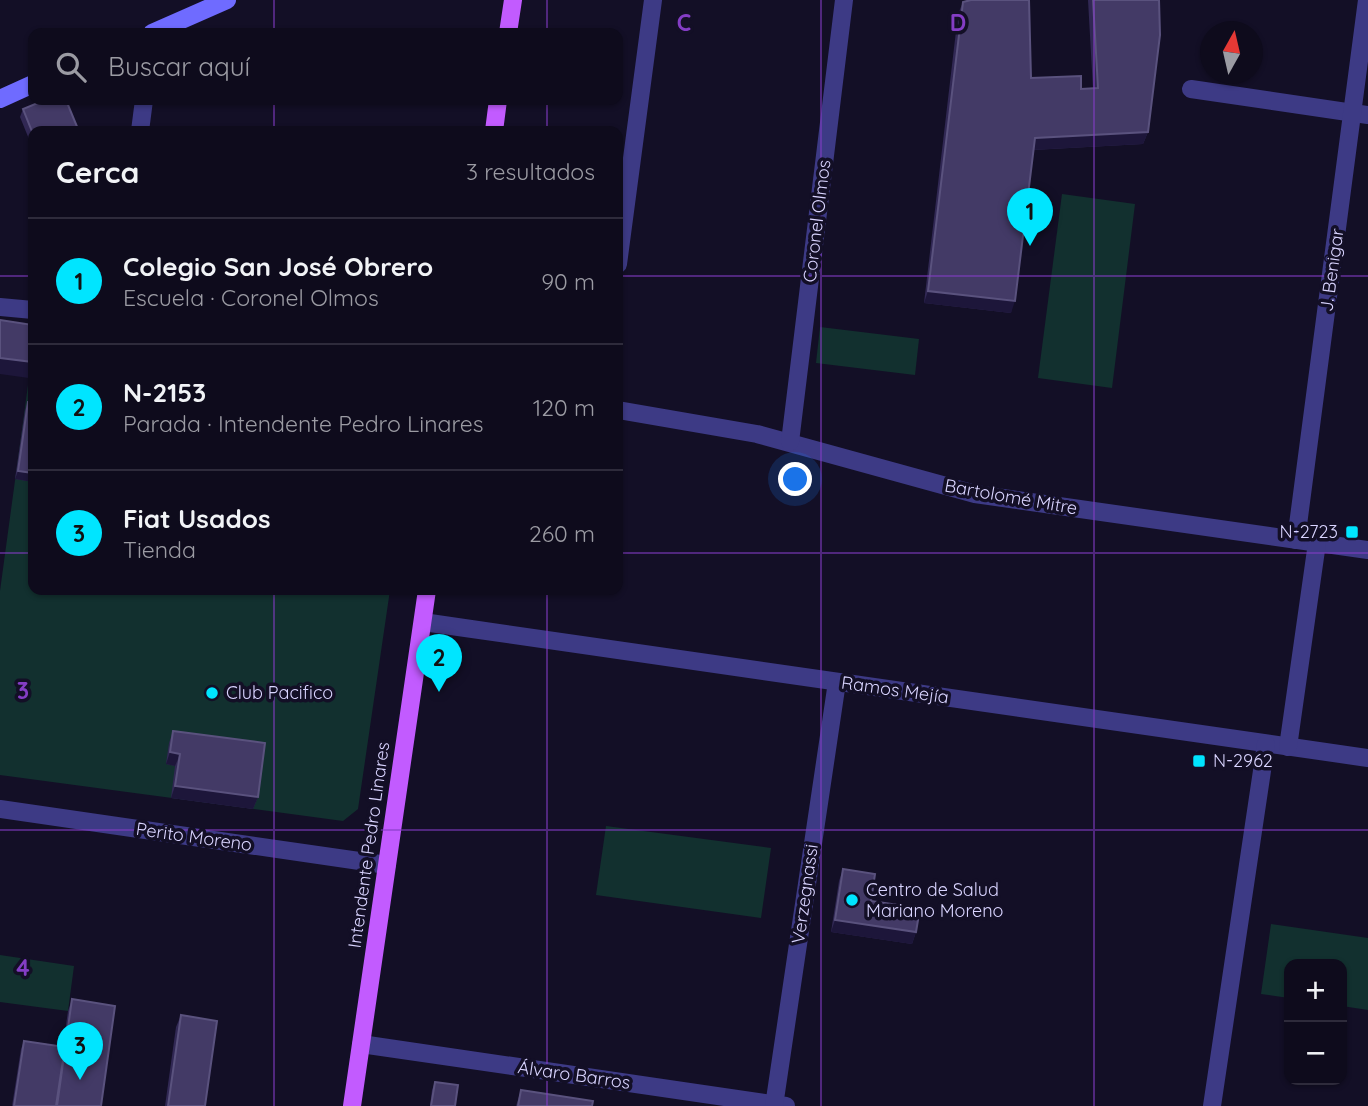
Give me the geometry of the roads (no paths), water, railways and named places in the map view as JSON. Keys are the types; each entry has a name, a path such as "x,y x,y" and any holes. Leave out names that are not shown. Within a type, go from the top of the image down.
{"main road":[{"path":"163,28 227,0"},
{"path":"509,28 513,0"},
{"path":"0,99 28,87"},
{"path":"495,126 497,105"},
{"name":"Intendente Pedro Linares","path":"352,1106 426,595"}],"street":[{"path":"623,226 653,0"},
{"name":"Coronel Olmos","path":"790,442 844,0"},
{"name":"J. Benigar","path":"1296,540 1360,114 1367,0"},
{"path":"1191,89 1360,114"},
{"path":"141,126 143,105"},
{"path":"0,307 28,310"},
{"name":"Bartolomé Mitre","path":"623,411 697,422 790,442 975,494 1368,550"},
{"path":"1288,747 1317,543"},
{"name":"Ramos Mejía","path":"423,622 1368,758"},
{"name":"Verzegnassi","path":"778,1105 837,682"},
{"path":"1212,1106 1266,744"},
{"name":"Perito Moreno","path":"0,809 387,865"},
{"name":"Álvaro Barros","path":"361,1044 778,1105"}],"place":[{"name":"Colegio San José Obrero","path":"1030,246"},
{"name":"N-2723","path":"1352,532"},
{"name":"N-2153","path":"439,692"},
{"name":"Club Pacifico","path":"212,693"},
{"name":"N-2962","path":"1199,761"},
{"name":"Centro de Salud Mariano Moreno","path":"852,900"},
{"name":"Fiat Usados","path":"80,1080"}]}
